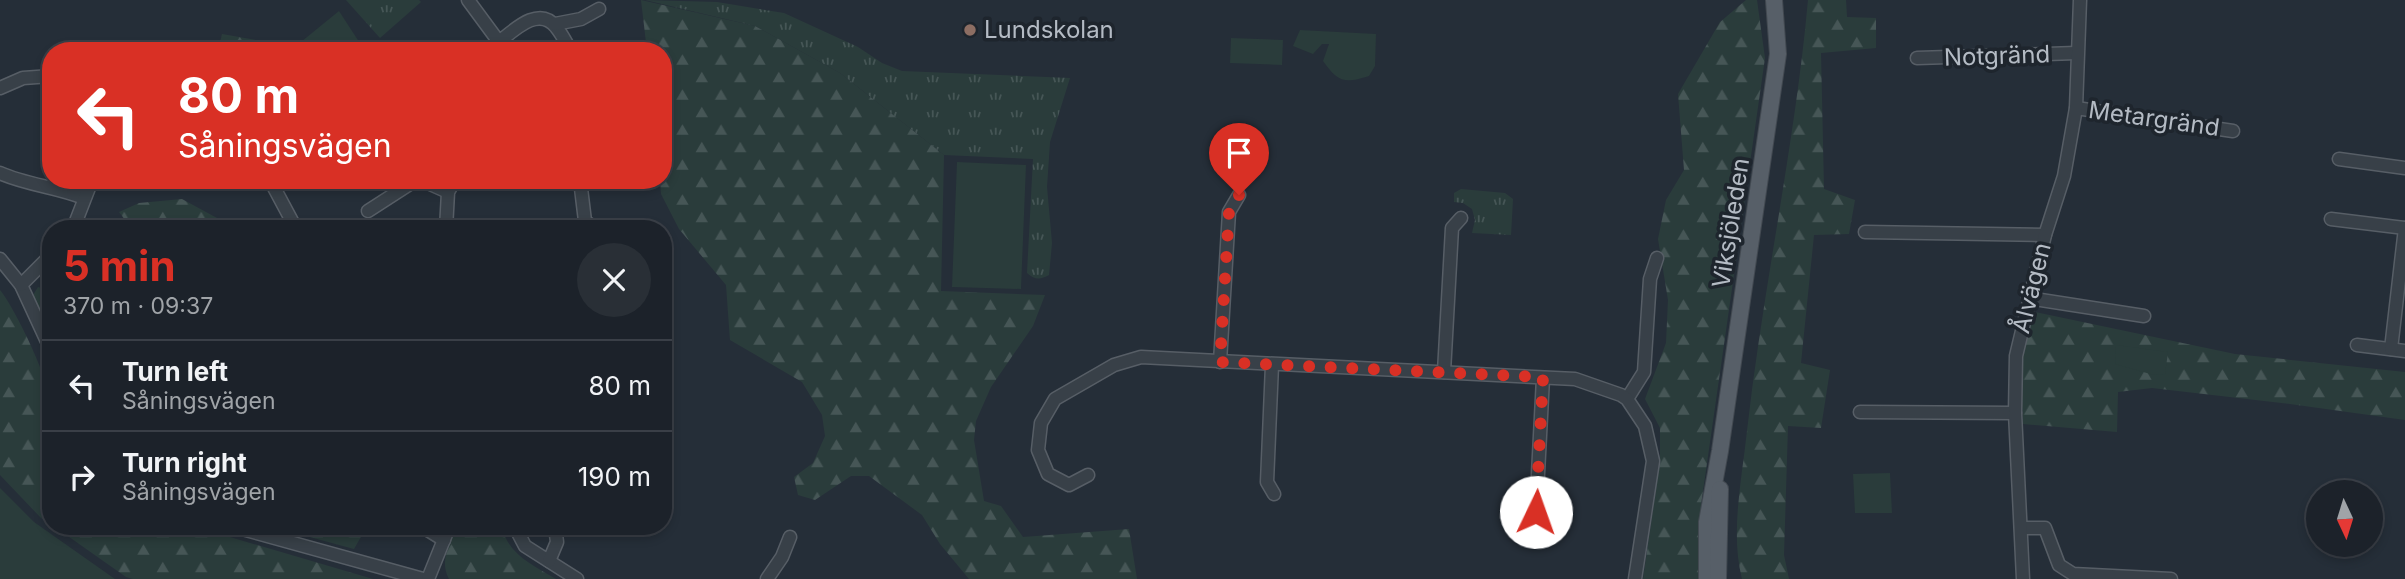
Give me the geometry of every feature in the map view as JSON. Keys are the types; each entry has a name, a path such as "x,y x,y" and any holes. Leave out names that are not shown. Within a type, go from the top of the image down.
{"main road":[{"name":"Viksjöleden","path":"1707,579 1707,522 1720,451 1778,54 1774,0"},
{"name":"Viksjöleden","path":"1718,579 1720,451"}],"street":[{"path":"468,0 496,42"},
{"name":"Ålvägen","path":"2023,579 2015,356 2045,235 2064,176 2076,108 2080,0"},
{"path":"503,42 527,20 540,18 555,24 581,19 598,9"},
{"path":"555,24 566,42"},
{"name":"Notgränd","path":"1917,58 2076,53"},
{"path":"0,88 23,78 42,77"},
{"name":"Metargränd","path":"2076,108 2234,131"},
{"path":"2339,159 2405,168"},
{"path":"0,173 42,185"},
{"path":"62,189 84,198"},
{"path":"76,220 88,189"},
{"path":"275,189 291,220"},
{"path":"368,211 402,189"},
{"path":"447,220 451,189"},
{"path":"581,189 584,220"},
{"path":"1220,362 1229,212 1239,195"},
{"path":"1444,372 1452,229 1461,218"},
{"path":"2331,219 2405,228 2391,349"},
{"path":"1865,232 2045,235"},
{"path":"1627,399 1644,372 1650,279 1657,258"},
{"path":"0,259 21,285 42,330"},
{"path":"21,285 42,264"},
{"path":"2028,298 2144,316"},
{"path":"2357,345 2405,351"},
{"path":"1088,475 1069,485 1048,474 1038,450 1041,423 1055,399 1114,365 1141,358 1575,379 1627,399 1645,426 1653,461 1635,579"},
{"path":"1272,365 1267,482 1274,494"},
{"path":"1525,519 1536,512 1543,377"},
{"path":"1860,412 2015,413"},
{"path":"2022,528 2045,528 2059,565 2073,574 2171,579"},
{"path":"264,535 426,579 446,535"},
{"path":"436,535 444,540"},
{"path":"519,535 525,546 577,579"},
{"path":"549,561 556,542 556,535"},
{"path":"766,579 782,557 790,537"}],"green space":[{"path":"346,0 419,0 421,2 380,38"},
{"path":"641,0 755,26 840,73 944,155 941,291 1045,295 1033,326 991,387 976,421 974,440 984,501 1001,506 1023,537 1129,529 1137,579 969,579 940,544 922,515 869,476 851,476 815,500 798,495 794,477 813,463 825,436 822,415 802,382 730,340 726,285 679,229 661,194 661,189 672,189 672,42 646,42"},
{"path":"645,0 717,2 784,13 858,47 882,63 902,71 1070,78 1050,142 1047,187 1052,243 1049,275 1038,278 1027,273 1033,159 944,155 840,73 755,26"},
{"path":"1746,0 1757,0 1765,58 1701,505 1700,579 1643,579 1660,462 1660,428 1645,399 1666,343 1668,300 1658,239 1666,200 1684,170 1678,94 1720,22"},
{"path":"1808,0 1846,0 1847,17 1876,18 1876,48 1821,53 1824,189 1855,200 1849,234 1814,235 1801,363 1830,370 1821,428 1788,426 1784,555 1789,579 1742,579 1737,543 1740,487"},
{"path":"339,11 359,42 301,42"},
{"path":"1300,30 1376,34 1375,66 1369,76 1353,80 1342,79 1323,61 1329,44 1322,44 1313,54 1293,46"},
{"path":"222,34 266,42 220,42"},
{"path":"1231,38 1283,40 1282,65 1230,63"},
{"path":"957,162 1026,165 1021,289 952,287"},
{"path":"1461,189 1505,193 1513,199 1511,235 1472,233 1475,220 1472,209 1463,203 1454,202 1454,193"},
{"path":"182,199 218,220 125,220 119,212 139,203"},
{"path":"38,287 42,288 42,320 32,297"},
{"path":"0,290 31,345 42,373 42,519 0,475"},
{"path":"2035,312 2235,354 2405,372 2405,420 2152,388 2118,392 2117,432 2023,424 2020,356 2026,319"},
{"path":"2116,345 2168,352 2165,374 2154,375 2115,364"},
{"path":"1890,473 1892,513 1855,513 1853,474"},
{"path":"0,488 42,528 42,535 52,535 115,579 0,579"},
{"path":"66,535 223,535 373,579 133,579 126,577"},
{"path":"302,535 362,535 354,549"},
{"path":"454,535 504,535 516,552 530,564 556,579 449,579 445,559"}],"place":[{"name":"Lundskolan","path":"970,30"}],"route":[{"path":"1239,195 1229,212 1220,362 1543,377 1536,512"}]}
